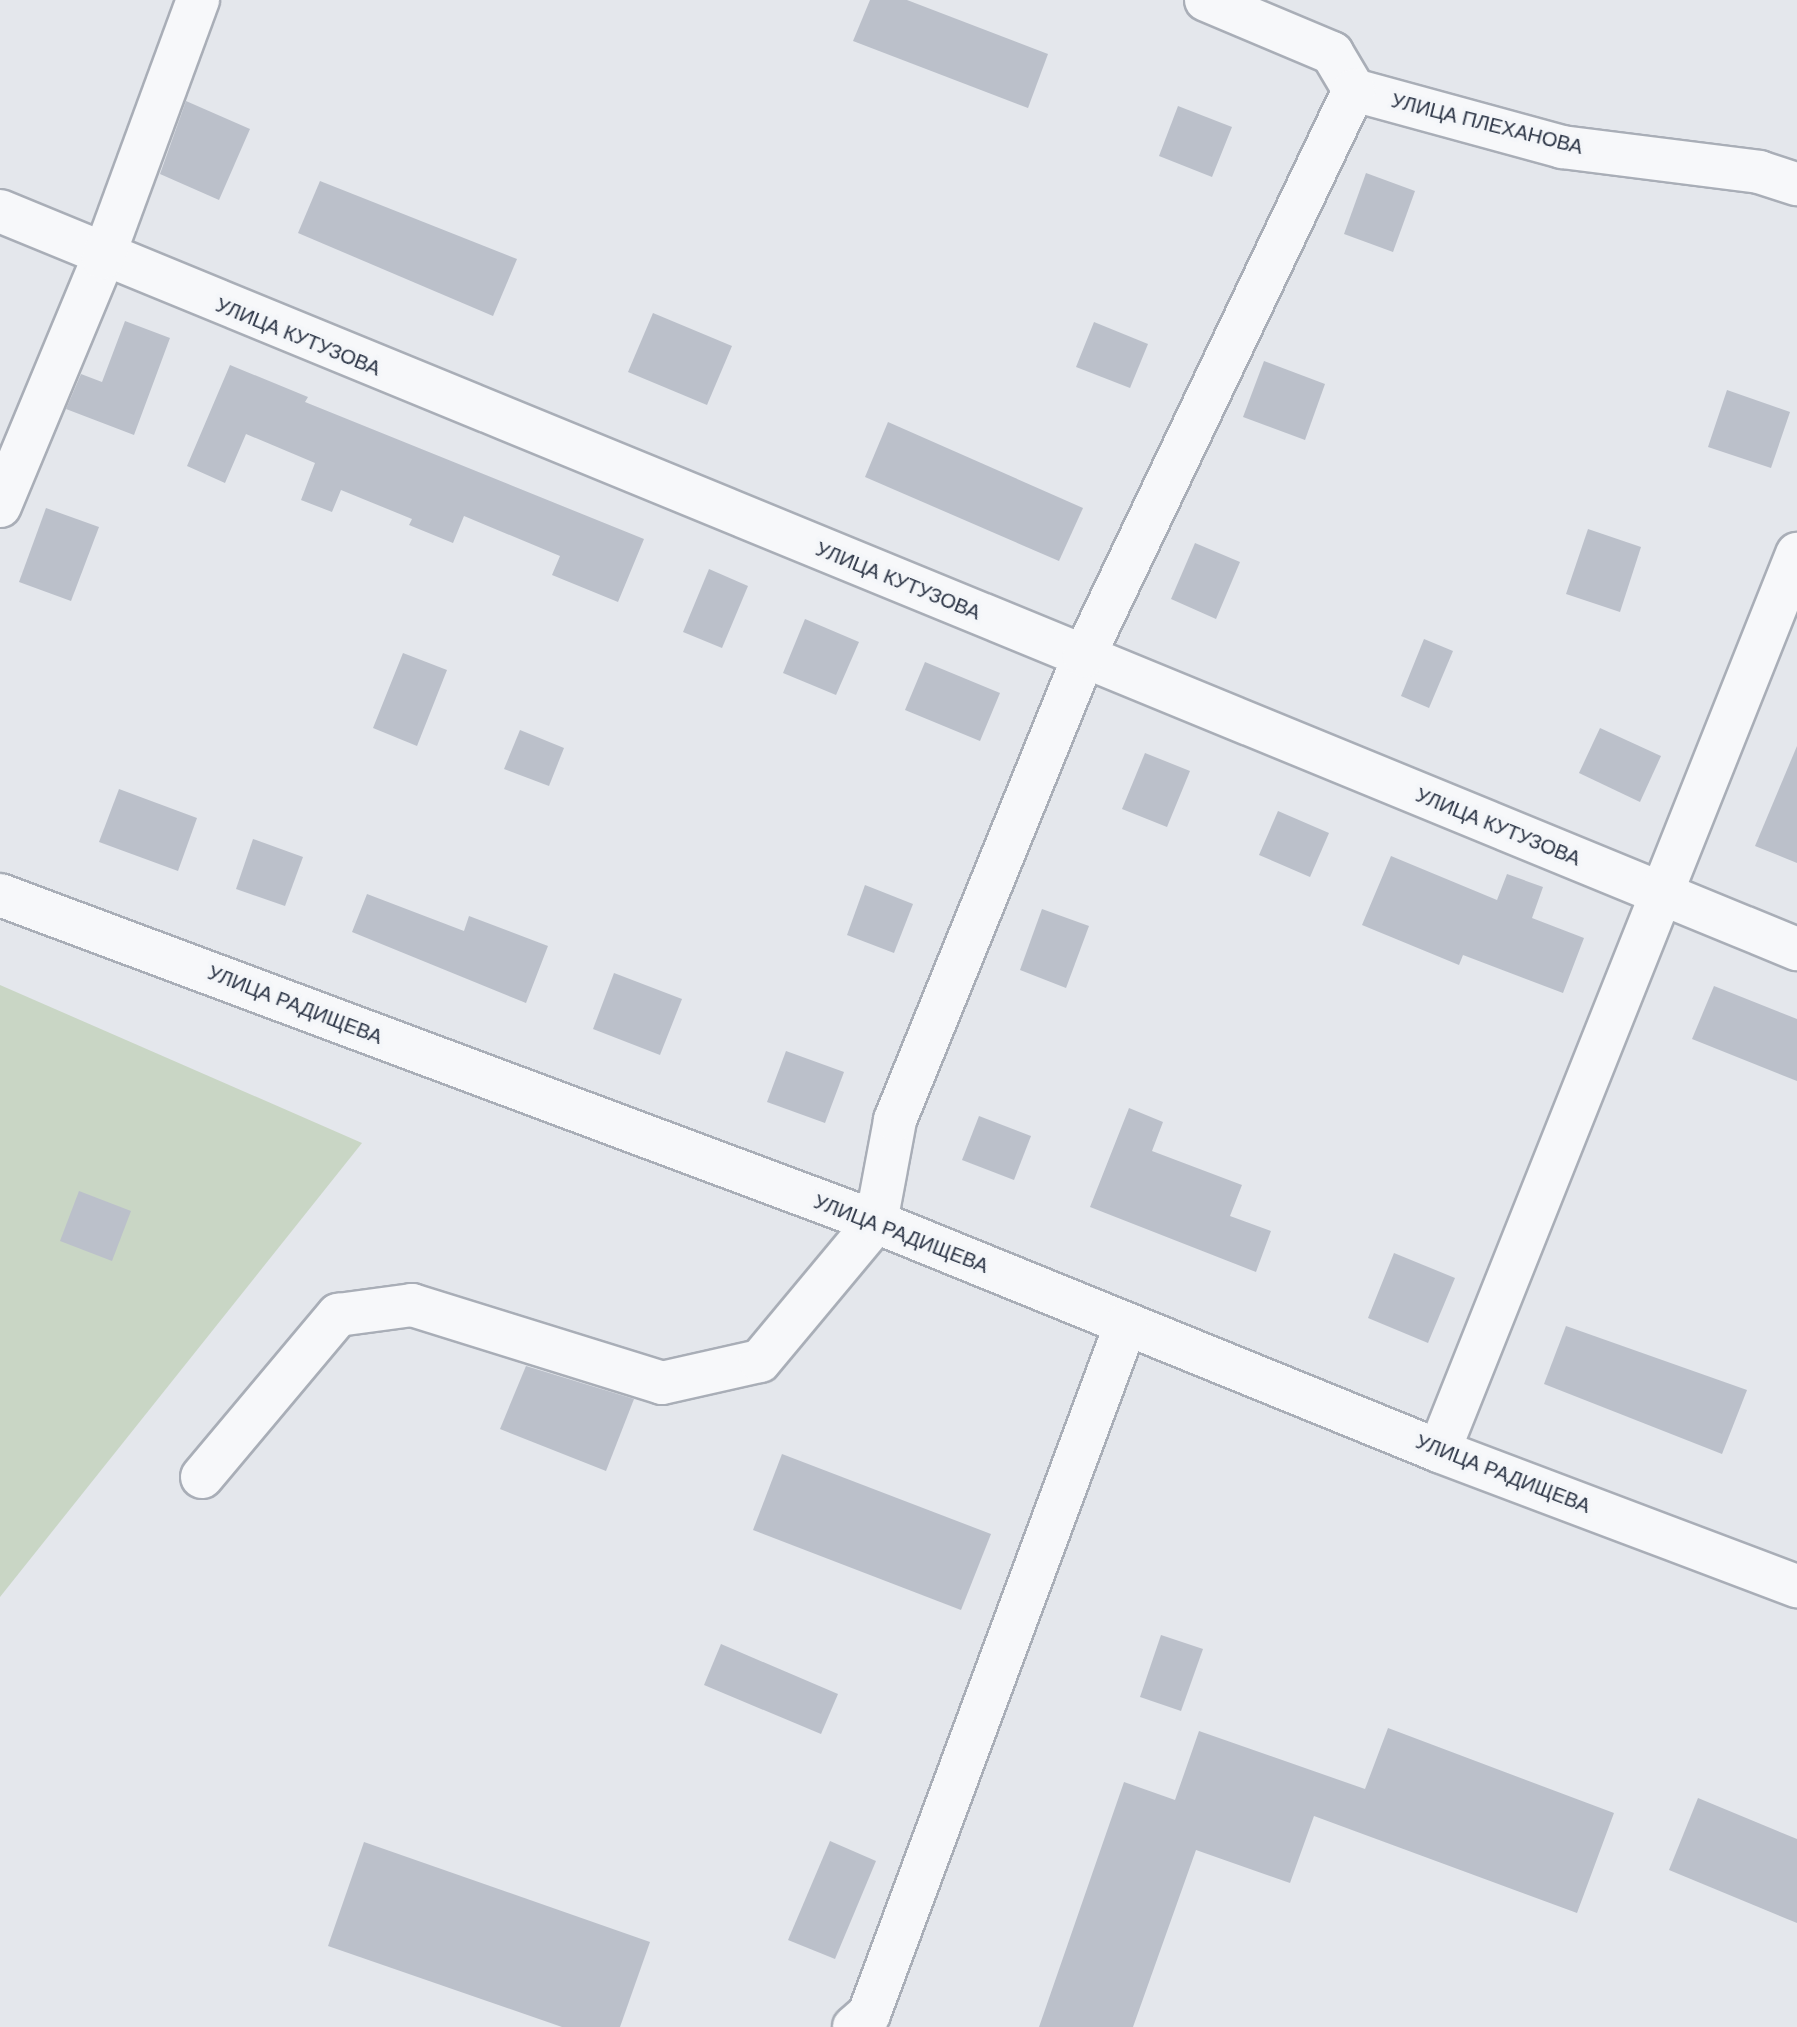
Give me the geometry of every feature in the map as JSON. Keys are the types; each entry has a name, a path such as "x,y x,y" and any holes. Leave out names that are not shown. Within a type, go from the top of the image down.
{"street":[{"path":"0,506 103,258 198,0"},
{"path":"202,1477 338,1315 412,1305 662,1383 760,1361 876,1222 895,1120 1084,656 1354,90 1332,53 1206,0"},
{"name":"УЛИЦА ПЛЕХАНОВА","path":"1354,90 1562,147 1759,172 1797,184"},
{"name":"УЛИЦА КУТУЗОВА","path":"0,211 103,258 1797,949"},
{"path":"1439,1451 1664,895 1797,554"},
{"name":"УЛИЦА РАДИЩЕВА","path":"0,895 876,1222 1439,1451 1797,1586"},
{"path":"854,2027 869,2014 1126,1324"}],"green space":[{"path":"0,985 362,1143 0,1597"}],"building":[{"path":"870,0 907,0 1048,54 1028,108 853,41"},
{"path":"186,101 250,129 219,200 160,174"},
{"path":"1178,106 1232,127 1212,177 1159,156"},
{"path":"1366,173 1415,191 1393,252 1344,234"},
{"path":"320,181 517,259 493,316 298,233"},
{"path":"653,313 732,346 707,405 628,372"},
{"path":"125,321 170,338 134,435 66,409 81,374 102,382"},
{"path":"1094,322 1148,344 1130,388 1076,367"},
{"path":"1264,361 1325,384 1305,440 1243,417"},
{"path":"230,365 308,397 305,402 644,539 618,602 552,575 560,556 464,516 453,543 409,525 412,519 341,490 332,512 301,500 315,463 246,434 225,483 187,466"},
{"path":"1727,390 1790,412 1771,468 1708,447"},
{"path":"888,422 1083,508 1059,561 865,477"},
{"path":"46,508 99,527 71,601 19,582"},
{"path":"1588,529 1641,547 1620,612 1566,594"},
{"path":"1195,543 1240,562 1216,619 1171,599"},
{"path":"709,569 748,586 722,648 683,632"},
{"path":"805,619 859,642 836,695 783,673"},
{"path":"1424,639 1453,651 1429,708 1401,696"},
{"path":"403,653 447,670 417,746 373,728"},
{"path":"925,662 1000,693 980,741 905,710"},
{"path":"1600,728 1661,756 1640,802 1579,773"},
{"path":"520,730 564,748 549,786 504,769"},
{"path":"1797,746 1797,863 1755,846"},
{"path":"1145,753 1190,771 1167,827 1122,809"},
{"path":"119,789 197,818 178,871 99,842"},
{"path":"1278,811 1329,833 1310,877 1259,855"},
{"path":"253,839 303,857 285,906 236,889"},
{"path":"1391,856 1497,900 1507,874 1543,887 1532,918 1584,938 1563,993 1463,955 1459,965 1362,925"},
{"path":"865,885 913,904 894,953 847,935"},
{"path":"367,894 464,931 469,916 548,946 526,1003 352,932"},
{"path":"1042,909 1089,926 1066,988 1020,970"},
{"path":"614,973 682,999 660,1055 593,1029"},
{"path":"1714,986 1797,1019 1797,1081 1692,1039"},
{"path":"786,1051 844,1072 825,1123 767,1102"},
{"path":"1129,1108 1163,1122 1152,1151 1242,1185 1230,1216 1271,1231 1256,1272 1090,1207"},
{"path":"979,1116 1031,1136 1014,1180 962,1160"},
{"path":"79,1191 131,1211 112,1261 60,1241"},
{"path":"1394,1253 1455,1278 1428,1343 1368,1318"},
{"path":"1566,1326 1747,1390 1722,1454 1544,1384"},
{"path":"526,1366 634,1399 606,1471 500,1429"},
{"path":"782,1454 991,1534 961,1610 753,1530"},
{"path":"1161,1635 1203,1649 1181,1711 1140,1697"},
{"path":"721,1644 838,1694 821,1734 704,1685"},
{"path":"1388,1728 1614,1813 1577,1913 1314,1816 1290,1883 1196,1850 1133,2027 1039,2027 1124,1782 1175,1800 1199,1731 1365,1789"},
{"path":"1698,1798 1797,1839 1797,1923 1669,1870"},
{"path":"830,1841 876,1861 835,1959 788,1940"},
{"path":"364,1842 650,1942 620,2027 562,2027 328,1946"}]}
